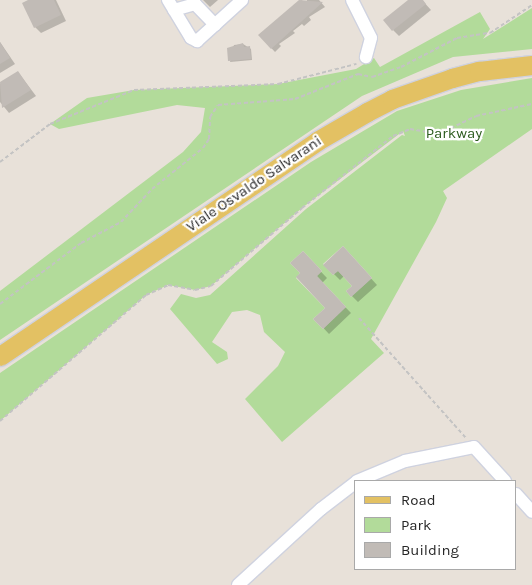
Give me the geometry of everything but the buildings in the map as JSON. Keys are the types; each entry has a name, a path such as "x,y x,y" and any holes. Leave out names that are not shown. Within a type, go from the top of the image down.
{"main road":[{"name":"Viale Osvaldo Salvarani","path":"0,356 317,141 366,112 392,99 452,78 479,71 532,64"}],"street":[{"path":"215,25 195,4 171,5 190,38 197,41 215,25 242,0"},
{"path":"352,0 371,38 366,58"},
{"path":"361,480 406,460 474,447 504,480"},
{"path":"238,585 321,509 354,484"},
{"path":"517,495 532,512"}],"path":[{"path":"0,304 77,246 121,222 152,189 203,148 208,139 210,117 218,106 295,99 358,74 372,77 401,67 457,38 490,33 532,5"},
{"path":"0,162 50,124 134,90 278,84 354,65 366,58"},
{"path":"0,421 146,295 168,285 195,290 211,286 302,208 393,136 410,130 439,134 476,116 532,104"},
{"path":"359,318 474,447"}],"green space":[{"path":"532,8 532,49 453,57 362,96 0,340 0,291 183,152 201,132 205,108 177,105 59,129 50,124 87,98 134,90 278,84 356,69 374,58 380,67 480,12 490,29 483,39"},
{"name":"Parkway","path":"532,78 532,129 443,191 447,198 436,222 371,339 384,353 282,442 245,399 278,366 285,352 264,332 260,315 247,310 232,312 212,342 227,352 228,359 217,364 170,309 181,294 196,298 210,295 306,209 402,135 405,136 403,131 302,208 211,286 195,290 168,285 146,295 0,421 0,373 311,162 397,111 461,90","holes":["343,246 372,278 351,297 346,291 352,286 338,271 333,275 323,264","303,251 322,271 317,276 346,307 323,329 313,319 325,308 296,278 300,273 290,263"]}]}
